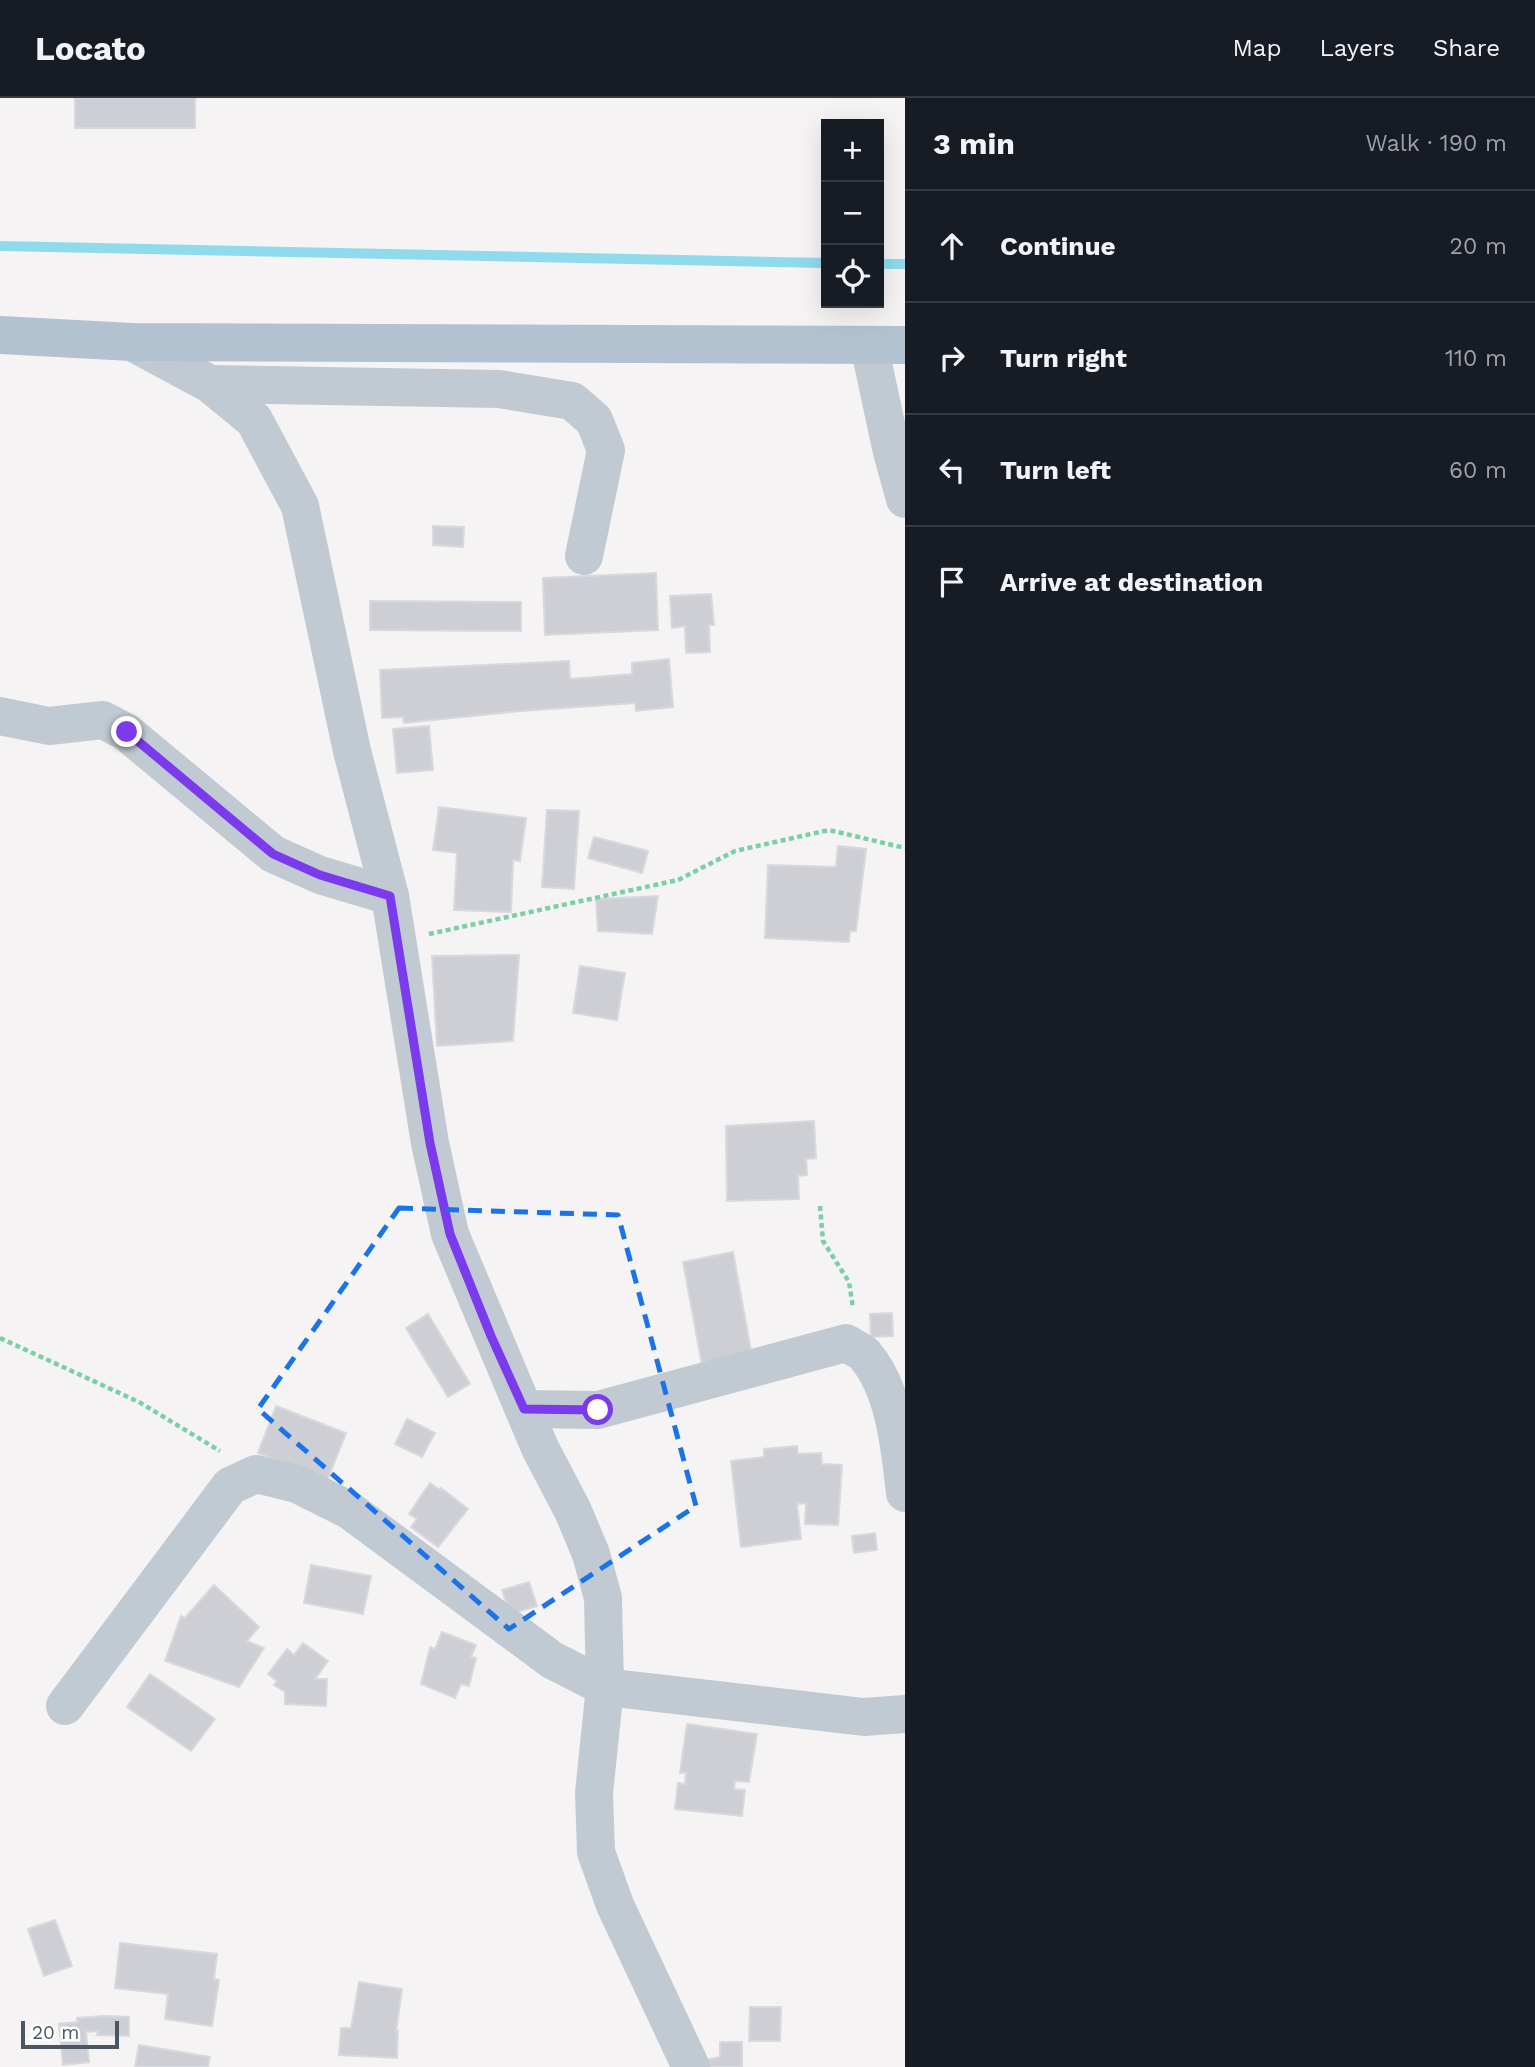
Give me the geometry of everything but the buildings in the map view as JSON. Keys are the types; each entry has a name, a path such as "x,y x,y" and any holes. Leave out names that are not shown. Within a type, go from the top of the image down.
{"main road":[{"path":"0,335 132,342 887,345"}],"street":[{"path":"132,342 210,384 254,420 300,506 352,751 390,896 427,1130 450,1234 540,1448 573,1511 591,1554 603,1598 605,1687 594,1793 596,1852 615,1905 691,2067"},
{"path":"887,345 892,452 905,499"},
{"path":"210,384 499,389 572,401 594,420 606,450 584,556"},
{"path":"0,716 49,726 103,720 127,732 273,854 320,875 390,896"},
{"path":"524,1409 598,1410 846,1343 864,1354 882,1384 899,1439 905,1493"},
{"path":"65,1706 230,1486 256,1474 297,1484 349,1510 552,1660 605,1687 864,1717 905,1714"}],"path":[{"path":"397,941 678,880 735,851 829,830 905,848"},
{"path":"820,1206 823,1241 849,1282 853,1312 846,1343"},
{"path":"0,1338 139,1402 256,1474"}],"highlighted area":[{"path":"399,1208 618,1215 696,1506 509,1629 258,1409"}],"waterway":[{"path":"0,246 821,263"},
{"path":"884,264 905,264"}],"route":[{"path":"127,732 273,854 320,875 390,896 412,1045 450,1234 491,1336 524,1409 598,1410"}]}
